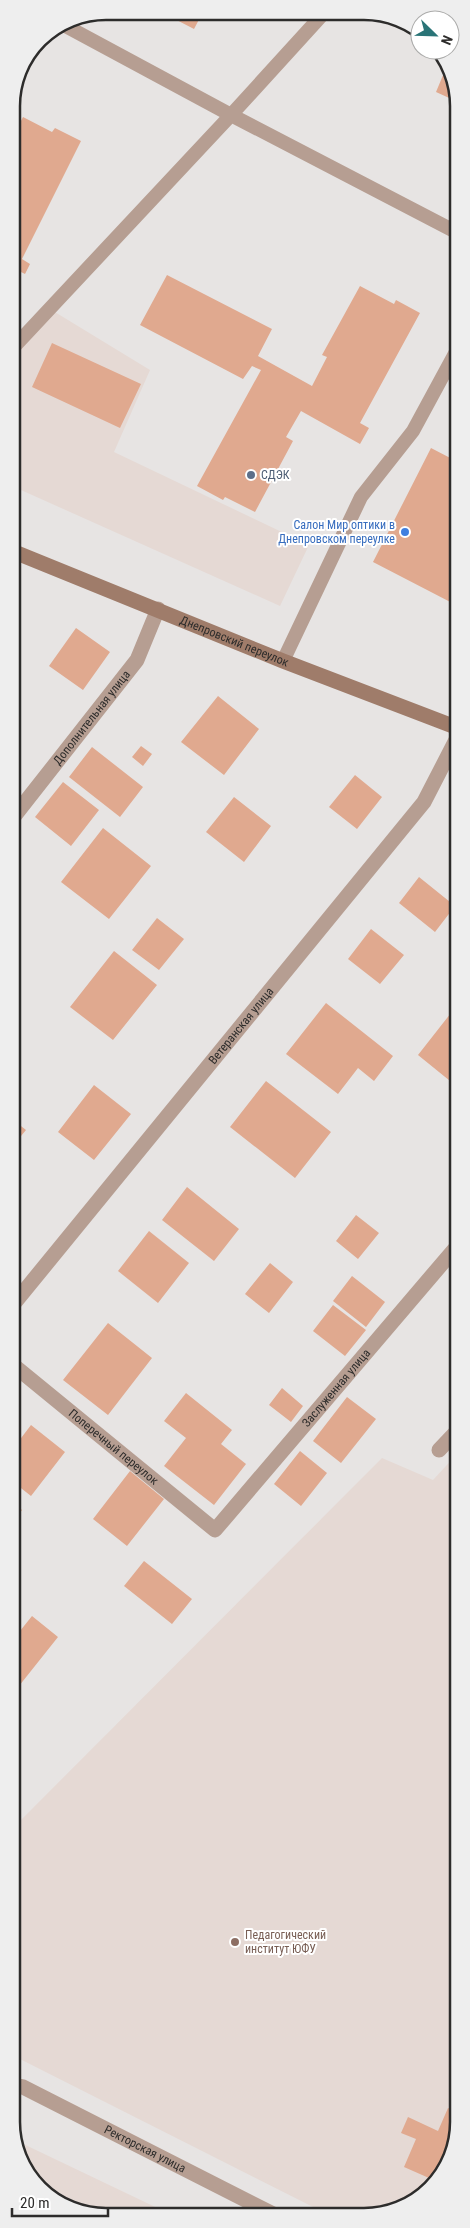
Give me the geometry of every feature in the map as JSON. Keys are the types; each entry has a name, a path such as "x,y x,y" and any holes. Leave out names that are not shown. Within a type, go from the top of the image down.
{"street":[{"name":"Днепровский переулок","path":"20,554 283,661 450,725"},
{"name":"Дополнительная улица","path":"20,809 137,660 158,609"},
{"name":"Ветеранская улица","path":"20,1296 424,802 450,752"},
{"name":"Заслуженная улица","path":"214,1530 450,1254"},
{"name":"Поперечный переулок","path":"20,1371 214,1530"},
{"path":"438,1450 450,1438"},
{"name":"Ректорская улица","path":"20,2086 261,2208"}],"lane":[{"path":"20,340 318,20"},
{"path":"70,29 231,115 450,229"},
{"path":"283,661 361,497 413,431 450,363"}],"shaded area":[{"path":"45,306 150,370 114,452 309,545 280,606 20,490 20,347"},
{"name":"Педагогический институт ЮФУ","path":"382,1458 433,1480 450,1462 450,2128 443,2155 436,2170 412,2194 386,2205 375,2207 315,2208 20,2059 20,1821"},
{"path":"24,2144 157,2208 106,2208 89,2206 68,2199 58,2194 45,2183 29,2160"}],"building":[{"path":"177,20 199,20 194,29"},
{"path":"443,74 449,98 436,92"},
{"path":"23,117 52,132 55,128 81,141 22,259 30,264 25,274 20,272 20,123"},
{"path":"167,275 272,329 258,356 312,386 327,357 322,355 360,286 394,304 396,300 420,313 360,423 369,428 360,444 301,411 286,437 293,441 255,512 225,497 223,500 197,486 261,370 252,366 243,379 140,325"},
{"path":"52,343 141,384 120,428 32,387"},
{"path":"431,448 450,458 450,602 373,562"},
{"path":"76,628 110,652 83,690 49,666"},
{"path":"218,696 259,729 224,775 181,742"},
{"path":"141,746 152,754 143,766 132,757"},
{"path":"92,747 143,787 120,817 69,777"},
{"path":"355,775 382,797 357,829 329,807"},
{"path":"63,782 99,810 71,846 35,817"},
{"path":"234,797 271,826 244,862 206,832"},
{"path":"103,828 151,866 109,919 61,882"},
{"path":"419,877 450,902 450,912 435,932 399,903"},
{"path":"157,918 184,939 159,970 132,950"},
{"path":"371,929 404,955 380,984 348,959"},
{"path":"114,951 157,985 113,1040 70,1007"},
{"path":"326,1003 393,1056 374,1081 358,1068 338,1094 286,1054"},
{"path":"450,1014 450,1081 418,1055"},
{"path":"266,1081 331,1132 295,1178 230,1127"},
{"path":"94,1085 131,1114 94,1160 58,1132"},
{"path":"20,1125 26,1130 20,1137"},
{"path":"187,1187 239,1229 214,1261 162,1220"},
{"path":"356,1215 379,1233 358,1259 336,1241"},
{"path":"149,1231 189,1263 158,1303 118,1271"},
{"path":"270,1263 293,1282 269,1313 245,1294"},
{"path":"352,1276 385,1302 366,1327 333,1301"},
{"path":"333,1305 366,1330 345,1356 313,1331"},
{"path":"108,1323 152,1358 108,1415 63,1380"},
{"path":"282,1388 303,1406 291,1422 269,1405"},
{"path":"186,1393 232,1430 221,1444 246,1464 214,1505 164,1466 186,1438 164,1421"},
{"path":"347,1397 376,1419 341,1463 313,1441"},
{"path":"31,1425 65,1452 31,1496 20,1487 20,1439"},
{"path":"300,1451 327,1473 301,1506 274,1484"},
{"path":"130,1471 164,1499 127,1546 93,1519"},
{"path":"144,1561 192,1599 172,1624 124,1586"},
{"path":"32,1616 58,1637 20,1685 20,1631"},
{"path":"448,2108 450,2109 448,2139 436,2170 429,2178 404,2167 416,2139 401,2133 408,2117 438,2131"}],"place":[{"name":"СДЭК","path":"251,475"},
{"name":"Салон Мир оптики в Днепровском переулке","path":"405,532"},
{"name":"Педагогический институт ЮФУ","path":"235,1942"}]}
